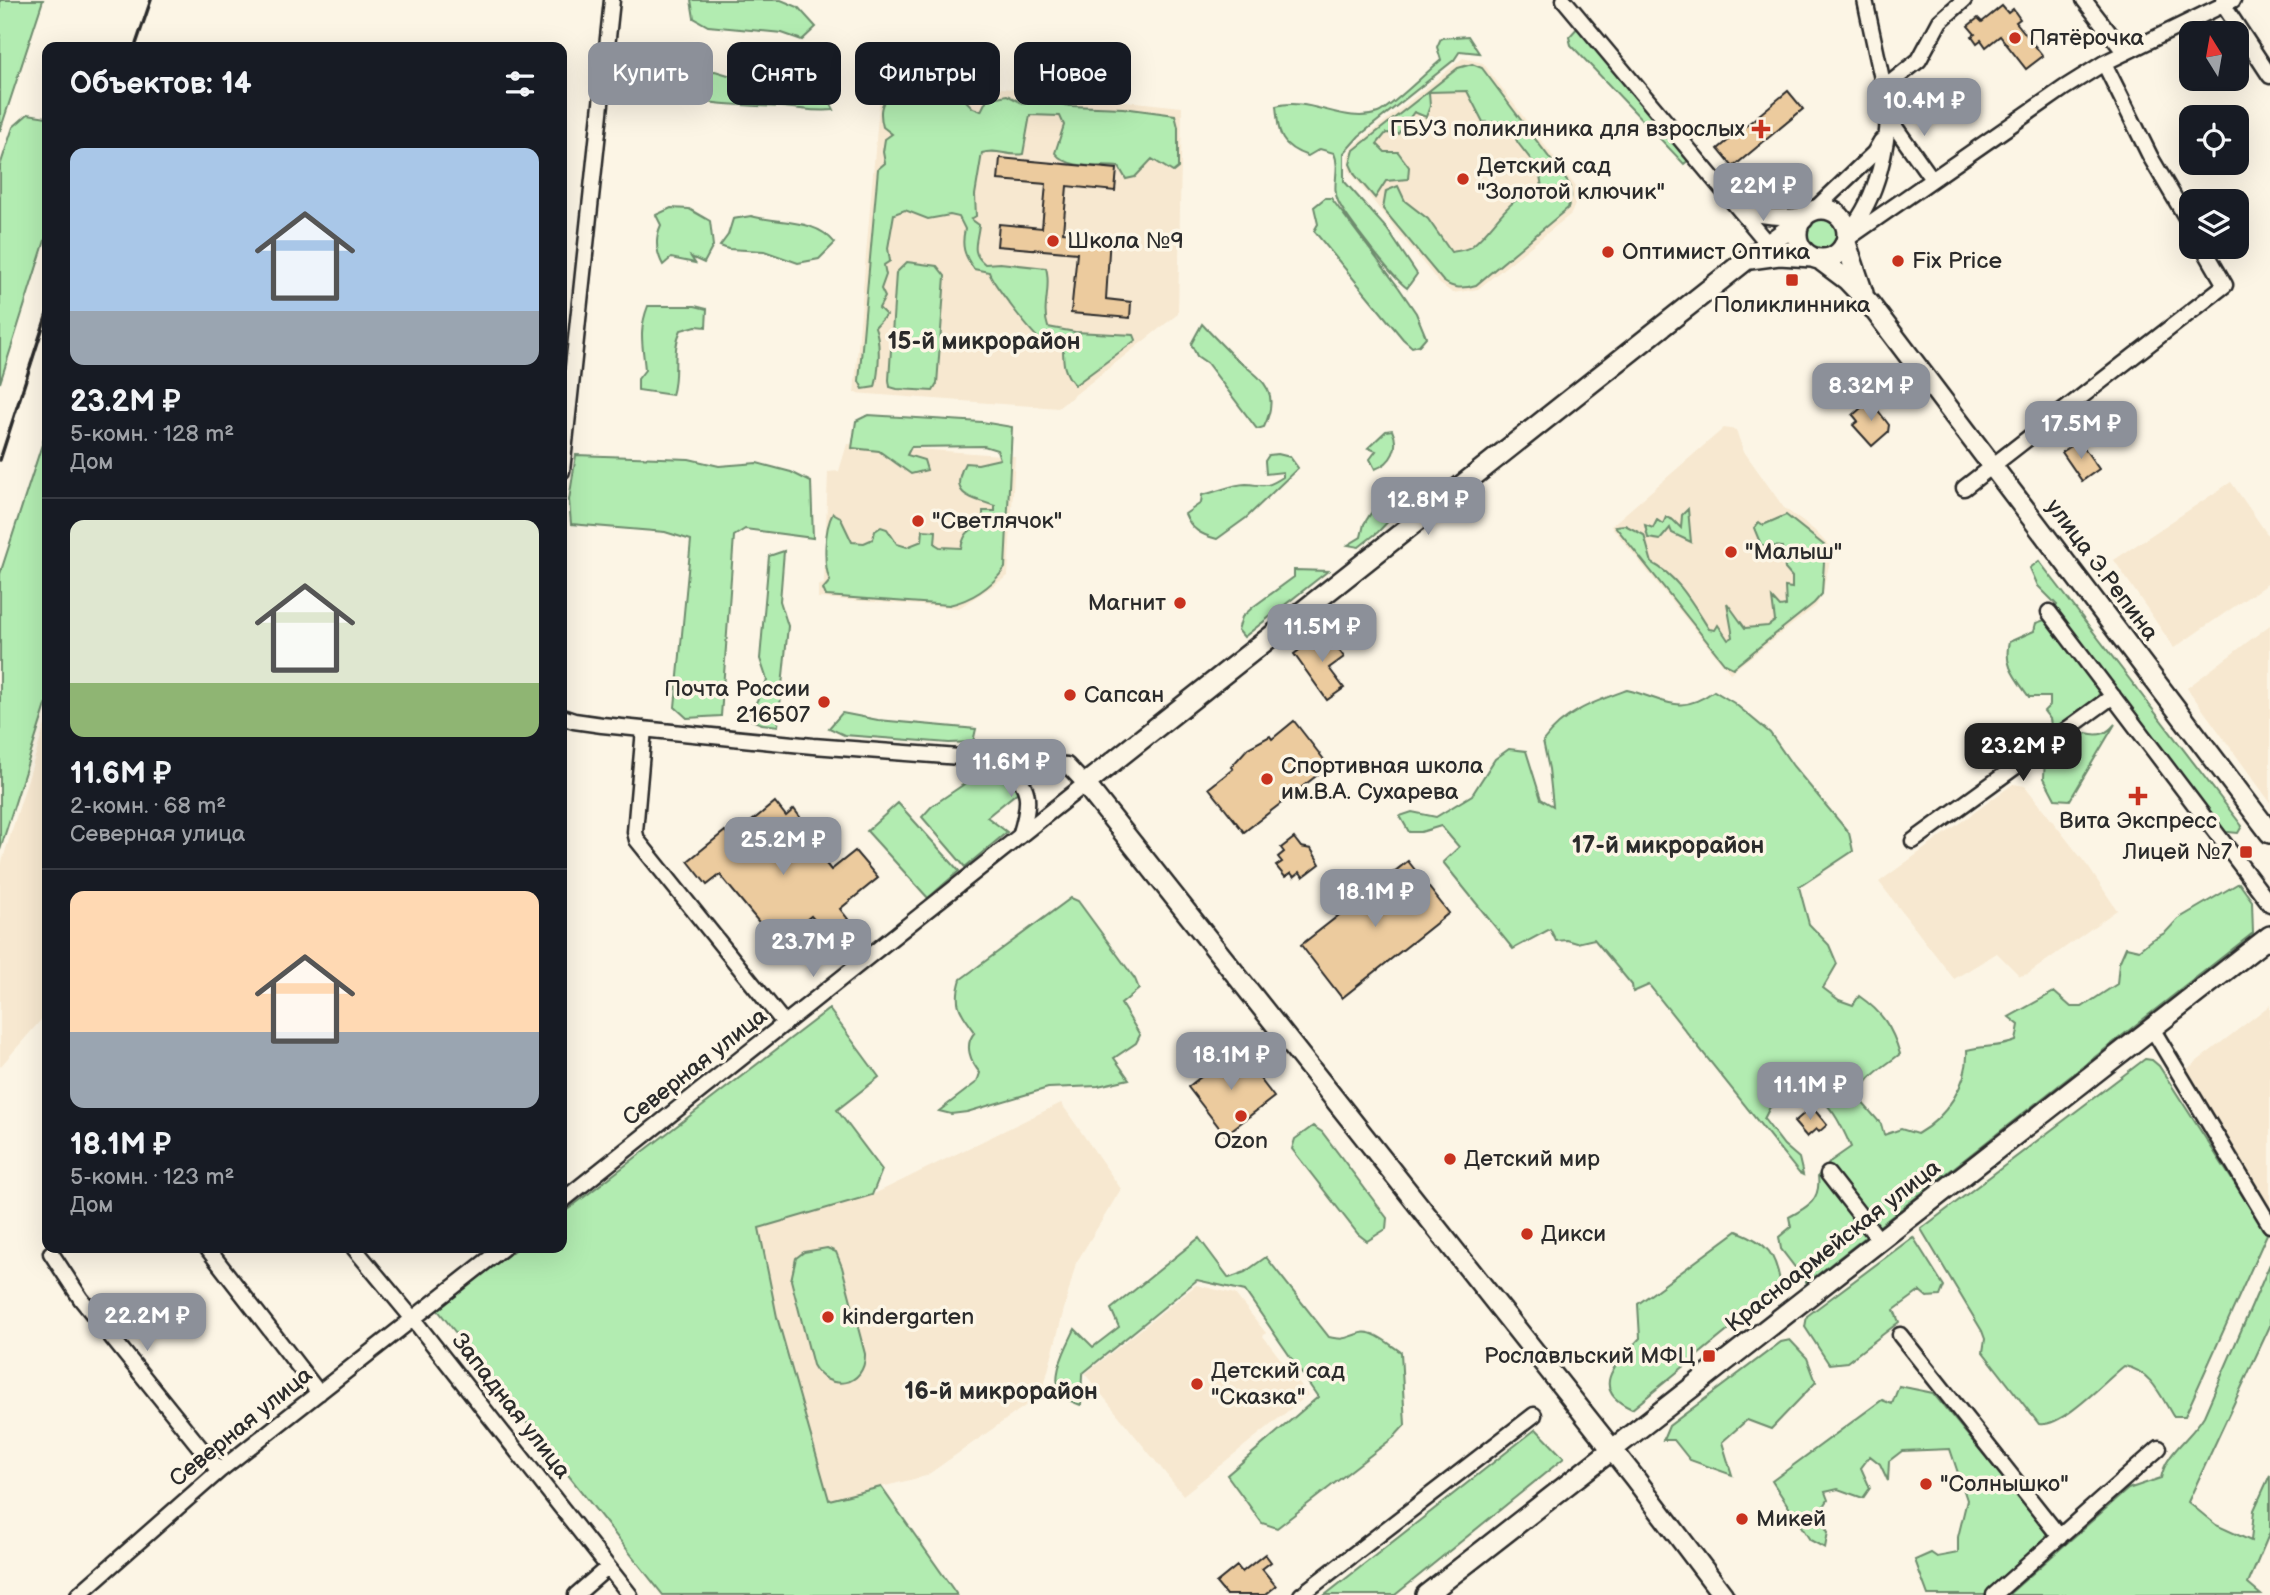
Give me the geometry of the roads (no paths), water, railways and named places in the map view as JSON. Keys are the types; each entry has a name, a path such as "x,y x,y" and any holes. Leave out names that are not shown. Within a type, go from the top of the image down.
{"street":[{"path":"567,424 612,0"},
{"path":"1564,0 1768,244"},
{"path":"1746,260 1779,255 1815,258 1838,254 1868,207 1887,122 1884,88 1866,0"},
{"path":"1884,88 1919,60 1940,21 1964,0"},
{"path":"2084,0 2124,53"},
{"path":"1847,238 2033,108 2104,63 2227,2 2270,76"},
{"path":"2104,63 2151,158 2179,206"},
{"path":"1887,122 1931,179"},
{"path":"1085,784 1746,260 1807,216 1874,153 1887,122"},
{"path":"1734,201 1759,215 1807,216 1822,210 1837,215 1844,223 1847,238"},
{"path":"1807,216 1798,231 1799,243 1815,258"},
{"name":"улица Э.Репина","path":"1847,238 1858,282 1869,303"},
{"name":"улица Э.Репина","path":"1815,258 1847,280 1869,303 2270,833"},
{"path":"1964,488 2225,285 2210,259"},
{"path":"2049,612 2270,904"},
{"path":"1913,841 2113,696"},
{"path":"567,719 602,725 813,747 1067,765 1085,784 1612,1449 1723,1595"},
{"path":"644,729 635,832 637,840 785,1024"},
{"path":"999,761 1013,770 1027,789 1028,800 1020,836"},
{"name":"Северная улица","path":"567,1197 1085,784"},
{"name":"Красноармейская улица","path":"1426,1595 2270,936"},
{"path":"2153,1030 2270,1225"},
{"path":"1828,1174 1880,1241"},
{"path":"51,1253 81,1299 219,1471"},
{"path":"210,1253 319,1393"},
{"name":"Западная улица","path":"358,1253 413,1318 630,1595"},
{"name":"Северная улица","path":"78,1595 219,1471 497,1253"},
{"path":"1900,1335 2060,1537"},
{"path":"1301,1595 1534,1415"},
{"path":"1994,1595 2159,1448"},
{"path":"576,1595 608,1567"}],"railway":[{"path":"137,42 151,0"},
{"path":"0,460 42,330"}],"place":[{"name":"Пятёрочка","path":"2015,38"},
{"name":"ГБУЗ поликлиника для взрослых","path":"1761,129"},
{"name":"Детский сад \"Золотой ключик\"","path":"1463,179"},
{"name":"Школа №9","path":"1053,241"},
{"name":"Оптимист Оптика","path":"1608,252"},
{"name":"Fix Price","path":"1898,261"},
{"name":"Поликлинника","path":"1792,280"},
{"name":"\"Светлячок\"","path":"918,521"},
{"name":"\"Малыш\"","path":"1731,552"},
{"name":"Магнит","path":"1180,603"},
{"name":"Сапсан","path":"1070,695"},
{"name":"Почта России 216507","path":"824,702"},
{"name":"Спортивная школа им.В.А. Сухарева","path":"1267,779"},
{"name":"Вита Экспресс","path":"2138,796"},
{"name":"Лицей №7","path":"2246,852"},
{"name":"Ozon","path":"1241,1116"},
{"name":"Детский мир","path":"1450,1159"},
{"name":"Дикси","path":"1527,1234"},
{"name":"kindergarten","path":"828,1317"},
{"name":"Рославльский МФЦ","path":"1709,1356"},
{"name":"Детский сад \"Сказка\"","path":"1197,1384"},
{"name":"\"Солнышко\"","path":"1926,1484"},
{"name":"Микей","path":"1742,1519"}],"district":[{"name":"15-й микрорайон","path":"984,341"},
{"name":"17-й микрорайон","path":"1668,845"},
{"name":"16-й микрорайон","path":"1001,1391"}]}
